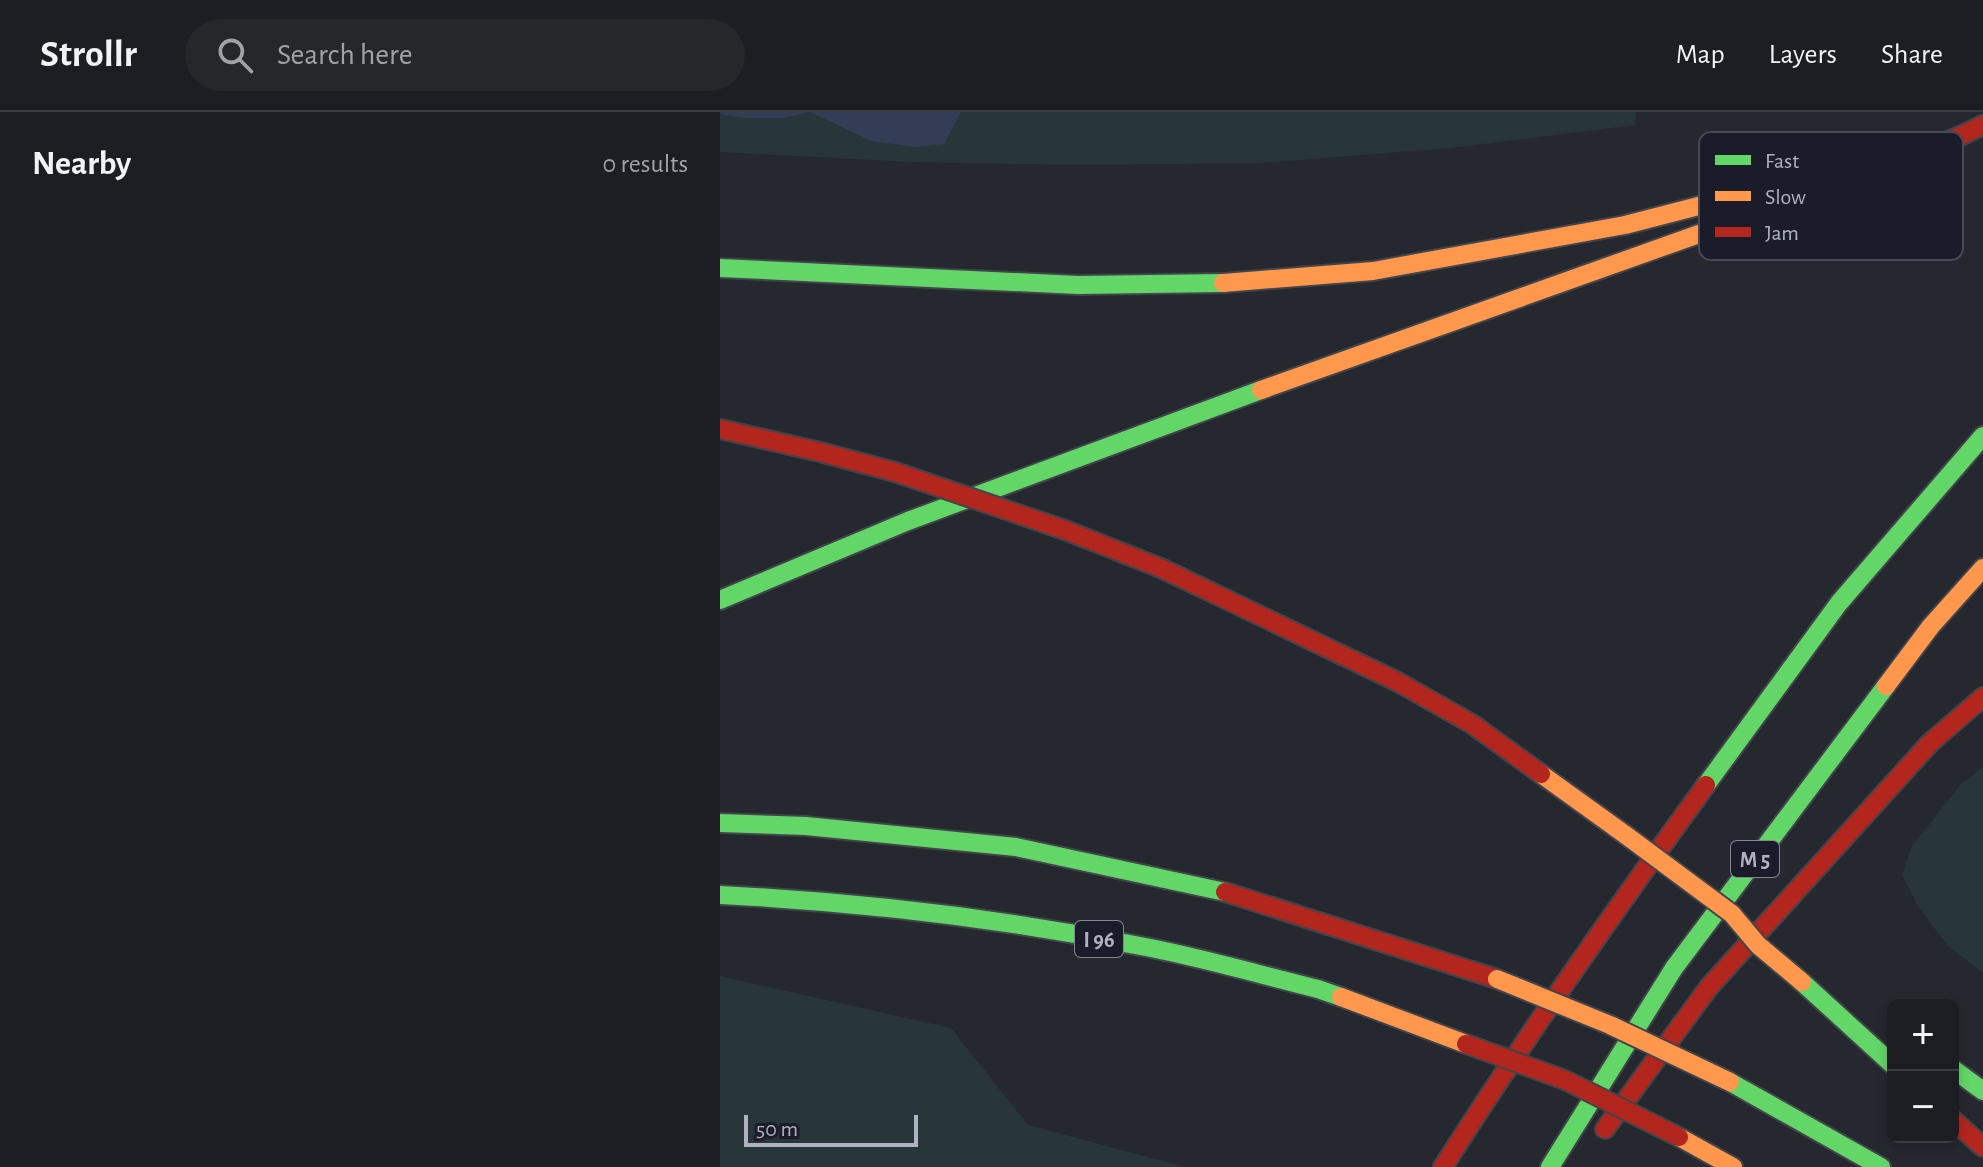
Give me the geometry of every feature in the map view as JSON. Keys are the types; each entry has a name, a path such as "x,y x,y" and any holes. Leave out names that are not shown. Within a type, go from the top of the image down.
{"highway":[{"path":"1934,132 1983,115"},
{"path":"1963,135 1983,125"},
{"path":"720,268 1078,285 1225,283 1373,271 1625,225 1699,205"},
{"path":"720,600 908,521 1304,374 1699,235"},
{"path":"720,429 895,472 1065,530 1163,569 1398,682 1472,724 1732,914 1781,939"},
{"path":"1443,1167 1603,927 1839,603 1983,436"},
{"name":"M 5","path":"1550,1167 1674,968 1931,626 1983,568"},
{"path":"1596,1141 1709,987 1930,743 1983,697"},
{"path":"720,823 806,826 1016,847 1227,892 1497,979 1610,1025 1730,1082 1881,1167"},
{"name":"I 96","path":"720,895 801,899 948,914 1137,945 1318,989 1565,1080 1733,1167"},
{"path":"1732,914 1758,945 1887,1060"},
{"path":"1956,1071 1983,1091"},
{"path":"1959,1125 1983,1147"}],"shaded area":[{"path":"720,112 1636,112 1635,125 1451,148 1261,163 1074,165 912,162 720,152"},
{"path":"1983,767 1983,973 1948,946 1919,908 1902,875 1912,846 1961,784"},
{"path":"720,976 951,1028 1028,1125 1185,1167 720,1167"}],"water":[{"path":"720,112 810,112 783,118 744,118"},
{"path":"810,112 961,112 944,144 916,147 871,141"}],"traffic: fast":[{"path":"720,268 1078,285 1223,283"},
{"path":"720,600 908,521 1261,390"},
{"path":"1706,785 1839,603 1983,436"},
{"path":"1550,1167 1674,968 1886,686"},
{"path":"720,823 806,826 1016,847 1225,892"},
{"path":"720,895 876,907 1084,935 1181,954 1341,997"},
{"path":"1802,982 1887,1060"},
{"path":"1956,1071 1983,1091"},
{"path":"1730,1082 1881,1167"}],"traffic: slow":[{"path":"1223,283 1373,271 1625,225 1699,206"},
{"path":"1261,390 1699,234"},
{"path":"1886,686 1931,626 1983,568"},
{"path":"1541,774 1627,836"},
{"path":"1627,836 1732,914 1758,945 1802,982"},
{"path":"1497,979 1610,1025 1730,1082"},
{"path":"1341,997 1466,1044"},
{"path":"1679,1137 1733,1167"}],"traffic: jam":[{"path":"1963,135 1983,125"},
{"path":"720,429 895,472"},
{"path":"895,472 1065,530"},
{"path":"1065,530 1163,569 1398,682 1472,724 1541,774"},
{"path":"1605,1129 1709,987 1930,743 1983,697"},
{"path":"1443,1167 1572,974 1706,785"},
{"path":"1225,892 1497,979"},
{"path":"1466,1044 1565,1080 1679,1137"},
{"path":"1959,1125 1983,1147"}]}
